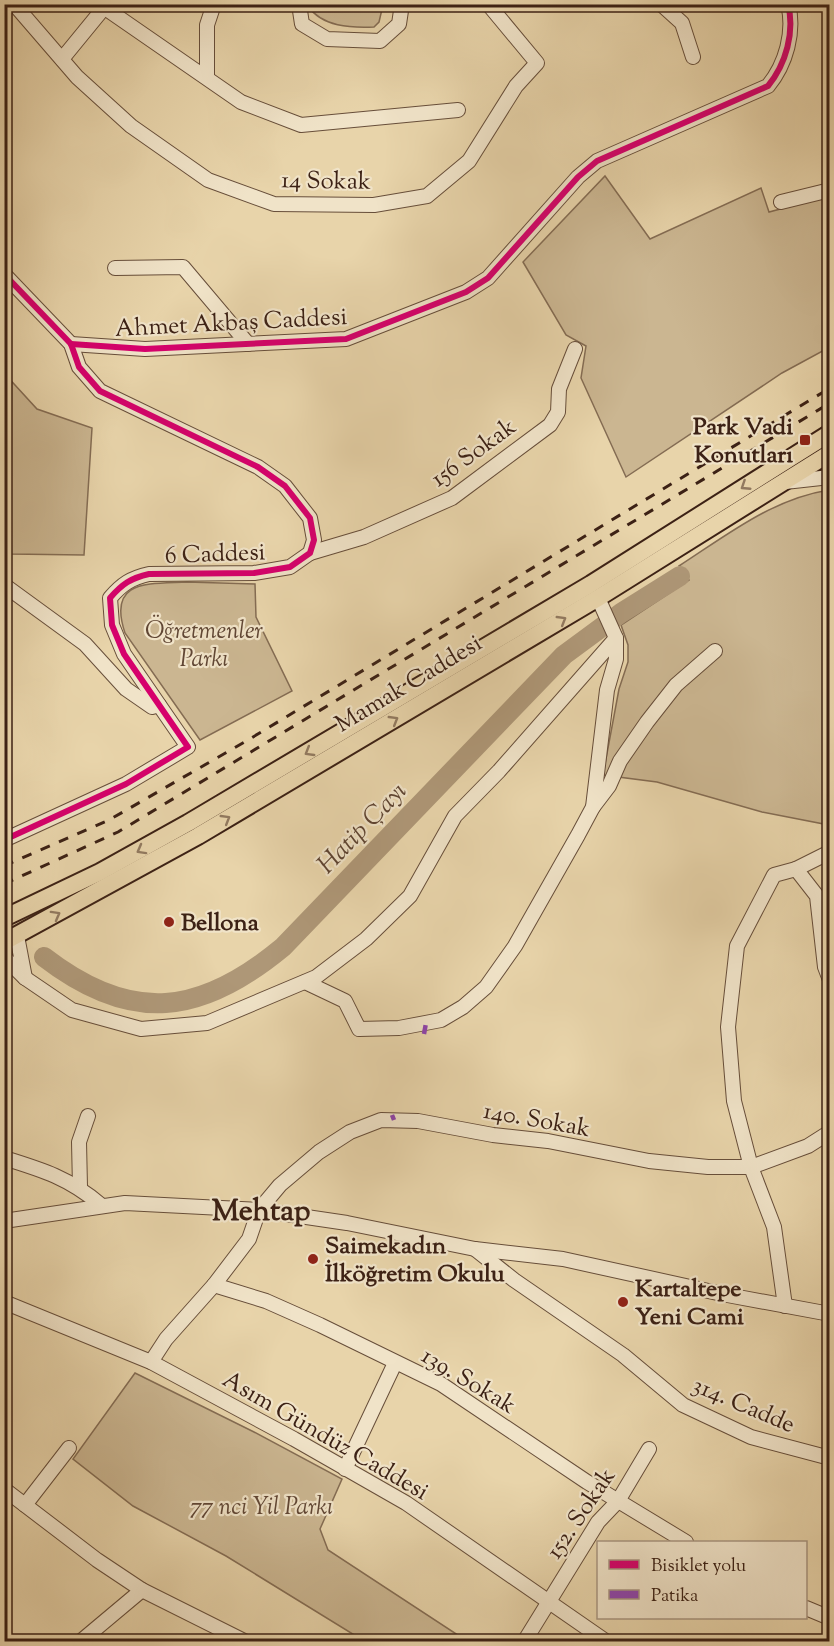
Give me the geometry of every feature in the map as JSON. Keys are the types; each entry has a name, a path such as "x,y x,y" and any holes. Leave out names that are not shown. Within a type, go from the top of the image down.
{"main road":[{"name":"Mamak Caddesi","path":"5,916 100,872 188,824 591,584 830,433"},
{"name":"Mamak Caddesi","path":"10,939 198,836 598,598 830,453"},
{"path":"5,916 10,939"}],"street":[{"name":"14 Sokak","path":"14,4 77,77 131,126 208,180 274,204 374,205 427,196 469,161 516,86 537,63 488,4"},
{"path":"207,76 207,25 214,4"},
{"path":"299,4 302,24 327,39 370,41 380,41 394,31 399,24 402,4"},
{"path":"661,4 682,23 693,57"},
{"name":"Ahmet Akbaş Caddesi","path":"70,344 145,349 346,339 466,292 488,278 578,177 597,161 768,86 780,71 791,32 788,4"},
{"path":"62,59 106,6 241,102 301,125 458,110"},
{"path":"781,202 830,190"},
{"path":"115,268 183,267 248,344"},
{"path":"4,274 70,344 79,367 100,391 258,467 285,486 310,518 314,540 310,553"},
{"name":"156 Sokak","path":"310,553 364,537 452,498 550,424 558,412 559,389 575,349"},
{"path":"785,482 830,477"},
{"name":"6 Caddesi","path":"4,840 126,784 188,747 124,654 112,625 110,598 120,586 134,577 149,574 254,573 290,567 310,553"},
{"path":"4,585 85,644 126,689 152,707 159,705"},
{"path":"593,807 607,690 616,659 614,634 598,598"},
{"path":"4,957 25,978 72,1010 141,1029 207,1023 305,982 366,939 410,896 455,816 499,771 614,634"},
{"path":"305,982 345,1001 359,1029 425,1028 463,1007 486,987 515,946 593,807 609,786 620,761 647,722 676,685 715,651"},
{"path":"784,1306 774,1227 751,1167 734,1101 728,1027 737,946 774,875 796,869 830,852"},
{"path":"796,869 817,896 825,967 830,980"},
{"path":"10,939 25,978"},
{"path":"80,1186 79,1143 88,1116"},
{"name":"140. Sokak","path":"259,1210 280,1185 319,1152 350,1132 393,1117 493,1135 548,1141 649,1161 708,1167 751,1167 808,1146 830,1132"},
{"path":"4,1158 42,1168 80,1186 101,1204"},
{"path":"4,1221 101,1204 182,1204 259,1210 347,1223 475,1249 563,1259 830,1314"},
{"path":"151,1362 166,1339 214,1285 249,1239 259,1210"},
{"name":"314. Cadde","path":"475,1249 514,1280 622,1355 683,1405 751,1437 830,1458"},
{"name":"139. Sokak","path":"214,1285 266,1301 441,1384 618,1501 684,1541"},
{"name":"Asım Gündüz Caddesi","path":"5,1302 151,1362 406,1503 607,1641"},
{"path":"345,1469 395,1363"},
{"path":"25,1505 69,1448"},
{"name":"152. Sokak","path":"524,1641 598,1522 618,1501 649,1449"},
{"path":"4,1489 97,1560 142,1590 246,1641"},
{"path":"81,1641 142,1590"},
{"path":"807,1608 830,1618"}],"green space":[{"path":"312,4 383,5 379,22 374,27 365,27 329,22 314,13 308,6"},
{"path":"605,176 650,239 761,188 769,212 829,196 829,350 828,348 782,373 626,477 581,378 586,346 566,335 523,262"},
{"path":"4,373 37,409 92,428 84,555 10,554 5,549"},
{"path":"829,490 829,825 762,812 657,782 603,775 619,689 628,662 628,645 621,625 689,580 679,566 769,510 788,501"},
{"name":"Öğretmenler Parkı","path":"158,583 255,584 256,617 292,691 200,740 125,633 121,615 122,603 126,594 135,588"},
{"name":"77 nci Yil Parkı","path":"135,1373 342,1479 320,1529 328,1550 467,1641 364,1641 226,1556 133,1506 73,1459"}],"waterway":[{"name":"Hatip Çayı","path":"44,957 76,979 107,994 137,1002 166,1003 195,998 223,987 253,970 283,947 564,655 621,613 680,576"}],"railway":[{"path":"4,866 109,820 248,740 830,388"},
{"path":"4,884 118,832 830,403"}],"marked path":[{"path":"424,1034 426,1023"},
{"path":"392,1115 394,1120"}],"cycle path":[{"path":"71,344 145,349 346,339 466,292 488,278 578,177 597,161 768,86 780,68 787,47 790,26 788,4"},
{"path":"4,274 71,344 79,367 100,391 258,467 285,486 310,518 314,540 310,553 290,567 254,573 149,574 137,577 119,589 110,598 112,625 124,654 188,747 126,784 4,840"}],"place":[{"name":"Park Vadi Konutları","path":"805,440"},
{"name":"Bellona","path":"169,922"},
{"name":"Saimekadın İlköğretim Okulu","path":"313,1259"},
{"name":"Kartaltepe Yeni Cami","path":"623,1302"}],"district":[{"name":"Mehtap","path":"261,1210"}]}
